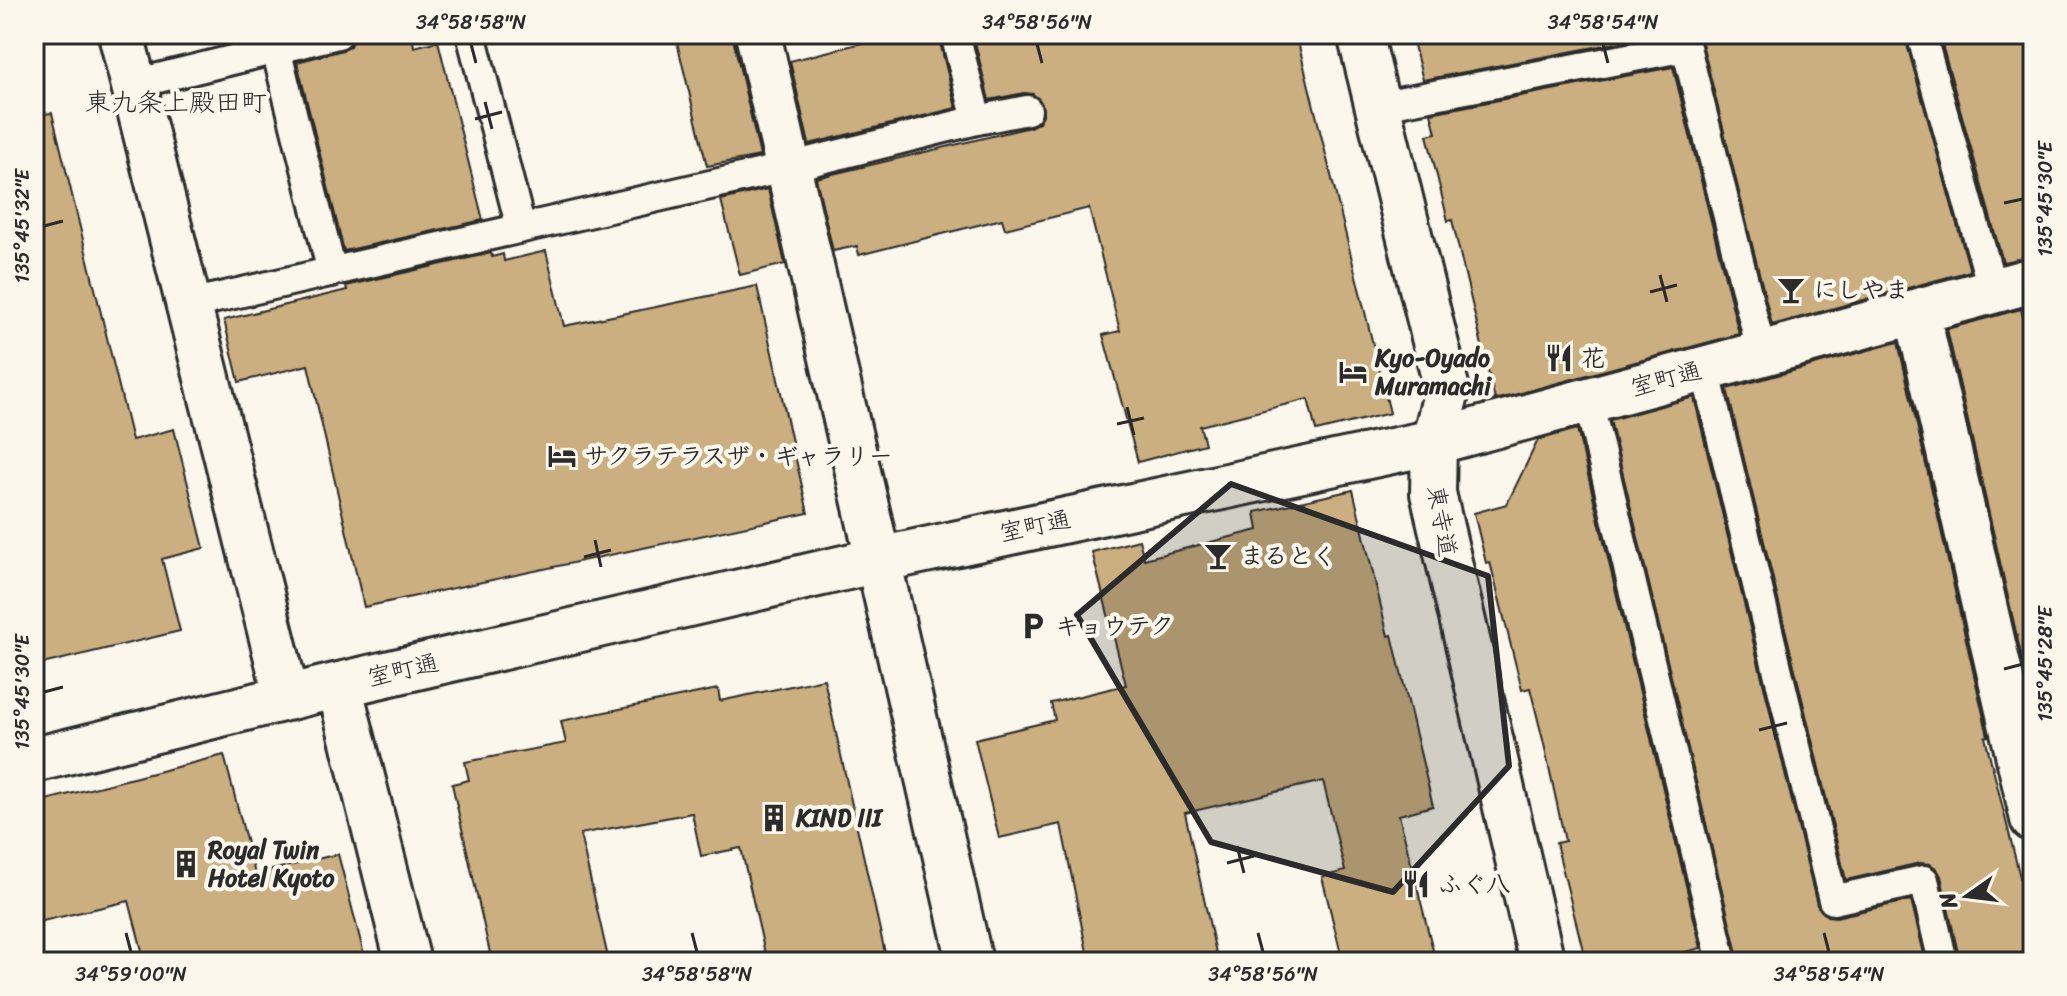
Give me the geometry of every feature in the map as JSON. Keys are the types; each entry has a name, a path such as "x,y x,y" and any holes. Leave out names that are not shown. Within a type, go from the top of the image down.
{"street":[{"path":"121,34 287,698"},
{"path":"758,34 970,962"},
{"name":"東寺道","path":"1360,34 1447,390 1434,442 1433,493 1542,962"},
{"name":"室町通","path":"34,760 339,685 878,560 1434,442 2013,286"},
{"path":"1917,312 2033,819"},
{"path":"339,685 408,962"}],"lane":[{"path":"134,84 338,34"},
{"path":"471,34 521,228"},
{"path":"955,34 977,120"},
{"path":"1921,34 2013,286"},
{"path":"1377,106 1686,47 1762,354"},
{"path":"276,49 332,272"},
{"path":"190,304 1027,110"},
{"path":"1705,369 1833,900 1924,880 1943,962"},
{"path":"1588,400 1722,962"}],"highlighted area":[{"path":"1231,484 1488,576 1509,766 1393,892 1211,842 1077,615"}],"building":[{"path":"355,34 412,34 414,47 438,41 483,220 344,251 297,62 343,50 350,46"},
{"path":"675,34 732,34 760,156 707,166"},
{"path":"898,34 938,34 956,108 809,144 790,61"},
{"path":"1006,34 1296,34 1390,413 1316,431 1308,399 1200,426 1205,444 1138,462 1103,335 1120,331 1089,208 1005,229 1002,219 859,255 857,246 833,251 816,178 1030,127 1039,122 1043,106 1033,94 989,100 975,42"},
{"path":"1411,34 1663,34 1423,80"},
{"path":"1696,34 1904,34 1970,271 1772,325 1702,43"},
{"path":"1939,34 2023,34 2033,75 2033,256 2003,262"},
{"path":"1673,67 1739,334 1495,400 1452,220 1448,221 1427,135 1436,133 1431,113"},
{"path":"52,113 132,440 174,429 204,548 162,559 180,631 34,666 34,115"},
{"path":"768,189 785,264 740,275 721,200"},
{"path":"546,251 564,326 757,286 808,513 364,607 308,365 239,382 224,320 347,290 346,286 491,253 492,257 503,254 504,261"},
{"path":"2021,309 2033,357 2033,707 1947,329"},
{"path":"1898,342 1988,736 1985,737 2033,929 2033,962 1960,962 1941,876 1930,864 1920,863 1846,880 1727,389"},
{"path":"1694,397 1817,905 1827,916 1836,917 1911,900 1926,962 1739,962 1610,420"},
{"path":"1577,429 1701,948 1646,962 1586,962 1556,843 1565,841 1544,744 1530,688 1522,690 1490,562 1486,563 1474,513 1507,504 1538,440"},
{"path":"1353,490 1433,806 1399,815 1436,962 1343,962 1322,877 1345,871 1323,781 1185,813 1218,962 1089,962 1061,824 999,838 975,739 1055,720 1051,703 1126,685 1092,552 1139,540 1144,559 1258,530 1255,512"},
{"name":"KIND III","path":"824,679 887,962 767,962 741,848 701,856 692,813 580,834 609,962 492,962 452,784 469,780 465,762 566,743 561,721 718,689 720,701"},
{"name":"Royal Twin Hotel Kyoto","path":"224,755 255,874 338,854 366,962 145,962 129,901 34,923 34,803"}],"place":[{"name":"にしやま","path":"1791,290"},
{"name":"花","path":"1559,358"},
{"name":"Kyo-Oyado Muramachi","path":"1353,372"},
{"name":"サクラテラスザ・ギャラリー","path":"562,456"},
{"name":"まるとく","path":"1218,556"},
{"name":"キョウテク","path":"1033,626"},
{"name":"KIND III","path":"774,818"},
{"name":"Royal Twin Hotel Kyoto","path":"186,864"},
{"name":"ふぐ八","path":"1416,884"}],"district":[{"name":"東九条上殿田町","path":"176,102"}]}
